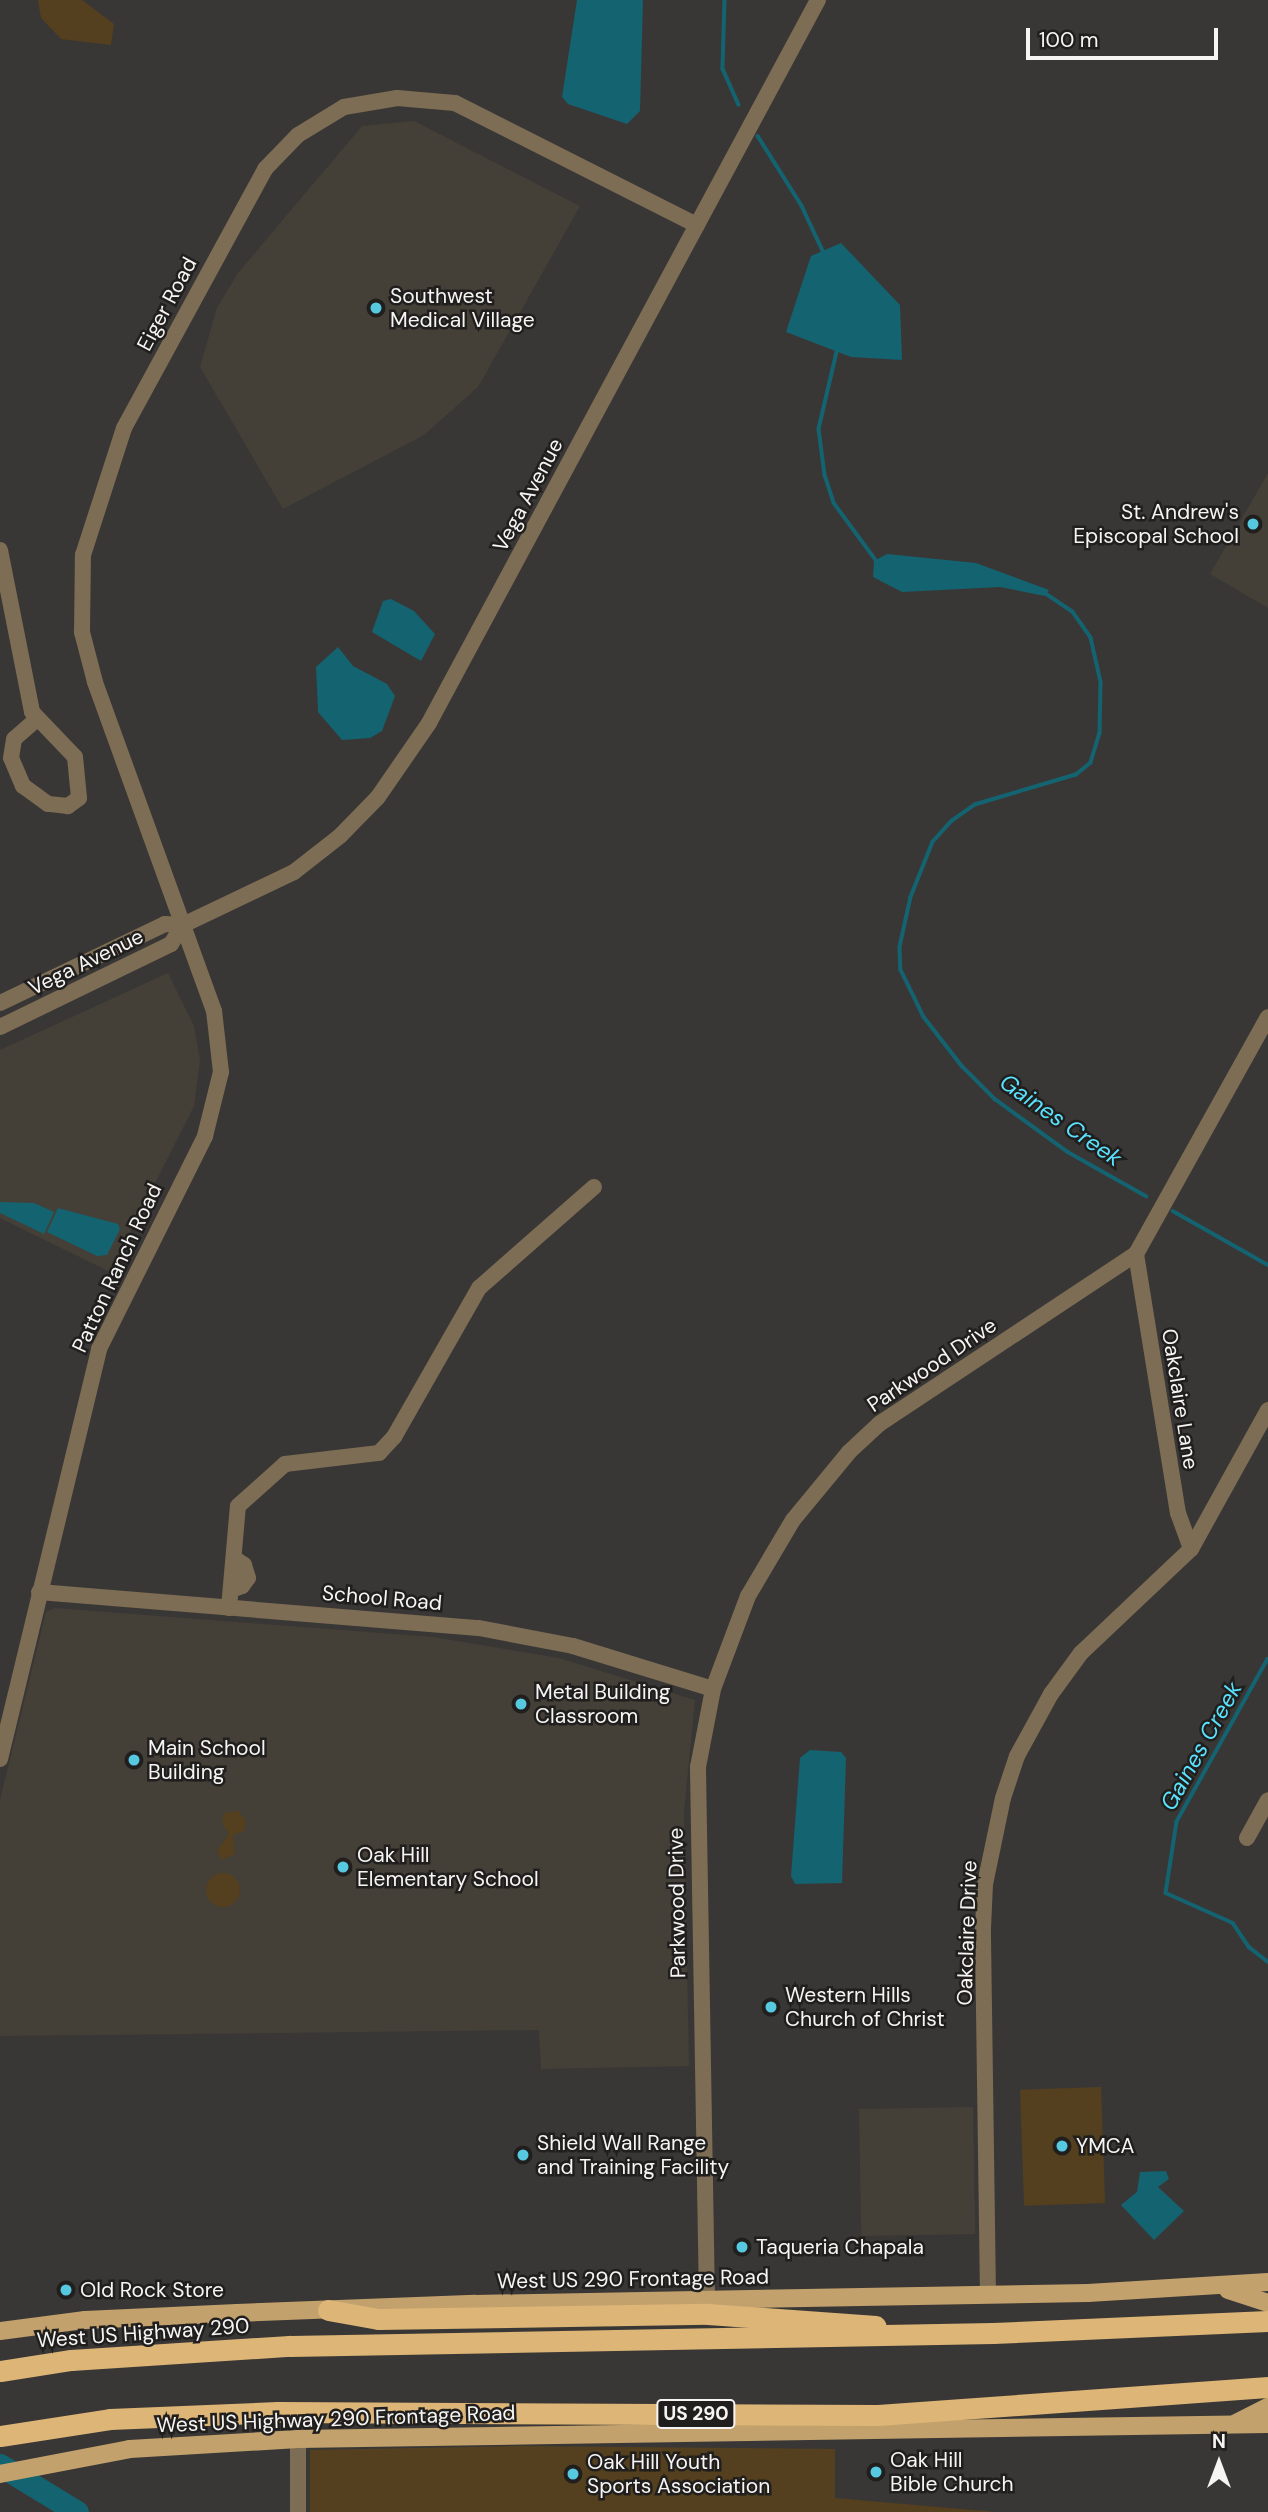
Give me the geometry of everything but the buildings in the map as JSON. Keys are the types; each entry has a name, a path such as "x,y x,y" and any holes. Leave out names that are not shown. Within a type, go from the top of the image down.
{"highway":[{"path":"328,2310 378,2319 779,2316 926,2334 1268,2321"},
{"name":"West US Highway 290","path":"0,2371 71,2360 290,2346 926,2334"},
{"name":"US 290","path":"52,2426 278,2412 878,2415 1100,2402 1220,2389 1268,2387"},
{"path":"0,2435 52,2426"},
{"path":"0,2445 52,2426"}],"main road":[{"name":"West US 290 Frontage Road","path":"0,2331 85,2320 328,2310 988,2295 1268,2282"},
{"path":"1213,2286 1268,2303"},
{"path":"1230,2426 1268,2407"},
{"path":"1230,2426 1268,2424"},
{"name":"West US Highway 290 Frontage Road","path":"3,2475 72,2457 191,2443 591,2434 1230,2426"}],"street":[{"name":"Vega Avenue","path":"0,1003 165,924 183,925 294,872 359,818 414,749 818,0"},
{"name":"Eiger Road","path":"183,925 95,682 82,632 80,580 89,530 124,428 265,169 298,135 344,107 397,98 438,100 473,110 697,225"},
{"path":"0,550 32,712 75,757 79,798 68,806 48,804 23,786 12,758 14,739 37,719"},
{"name":"Vega Avenue","path":"0,1027 171,944 183,925"},
{"name":"Patton Ranch Road","path":"0,1759 99,1349 205,1136 219,1092 221,1052 214,1012 183,925"},
{"name":"Parkwood Drive","path":"707,2301 696,1815 698,1767 713,1689 728,1640 771,1553 849,1452 896,1410 1136,1255 1268,1017"},
{"path":"229,1608 238,1506 285,1464 379,1452 394,1437 479,1287 594,1187"},
{"name":"Oakclaire Lane","path":"1136,1255 1178,1513 1191,1549"},
{"name":"Oakclaire Drive","path":"988,2295 983,1928 985,1884 1003,1798 1032,1726 1081,1653 1191,1549 1268,1410"},
{"name":"School Road","path":"39,1592 523,1635 713,1689"},
{"path":"1247,1838 1266,1807"},
{"path":"298,2439 298,2512"}],"shaded area":[{"path":"38,0 82,0 114,24 111,45 61,39 41,18"},
{"path":"414,121 580,206 478,387 424,435 283,509 200,367 217,308 238,273 362,126"},
{"name":"St. Andrew's Episcopal School","path":"1268,473 1268,608 1210,574"},
{"path":"168,973 194,1026 200,1060 194,1106 110,1272 0,1218 0,1050"},
{"name":"Oak Hill Elementary School","path":"55,1608 433,1637 559,1658 695,1700 684,1813 689,2066 541,2069 539,2030 0,2036 0,1800 46,1612"},
{"path":"238,1811 246,1821 244,1831 233,1835 235,1854 222,1860 217,1850 229,1834 222,1822 224,1813"},
{"path":"223,1873 235,1878 240,1890 235,1902 223,1907 211,1902 206,1890 211,1878"},
{"name":"YMCA","path":"1101,2087 1105,2203 1024,2206 1020,2090"},
{"path":"973,2107 975,2234 861,2236 859,2109"},
{"name":"Oak Hill Youth Sports Association","path":"517,2446 835,2449 835,2498 995,2512 310,2512 310,2450"}],"water":[{"path":"577,0 643,0 640,111 627,124 568,104 562,97"},
{"path":"841,243 900,305 902,360 851,357 786,332 811,256"},
{"path":"887,554 976,563 1049,590 1045,596 1000,587 902,592 873,577 874,561"},
{"path":"391,599 414,611 435,634 421,661 372,632 383,601"},
{"path":"338,647 353,666 387,684 395,696 382,731 370,738 342,740 318,712 316,667"},
{"path":"0,1202 34,1203 54,1212 44,1234 0,1213"},
{"path":"58,1208 118,1224 120,1229 107,1255 97,1256 47,1232"},
{"path":"810,1750 841,1752 846,1758 842,1883 795,1884 791,1876 800,1758"},
{"path":"1166,2171 1169,2179 1158,2187 1184,2211 1154,2240 1121,2205 1137,2192 1140,2172"}],"waterway":[{"name":"Gaines Creek","path":"725,0 723,69 739,105"},
{"name":"Gaines Creek","path":"758,136 802,206 824,253"},
{"name":"Gaines Creek","path":"838,348 819,429 825,475 834,503 878,563"},
{"name":"Gaines Creek","path":"1045,593 1073,612 1091,638 1101,682 1100,733 1091,763 1076,775 975,805 952,821 933,842 911,897 900,947 901,970 924,1017 962,1066 995,1099 1068,1152 1146,1196"},
{"name":"Gaines Creek","path":"1173,1211 1268,1265"},
{"name":"Gaines Creek","path":"1268,1659 1177,1822 1166,1893 1233,1923 1249,1947 1268,1962"},
{"path":"0,2465 77,2512"}],"place":[{"name":"Southwest Medical Village","path":"376,308"},
{"name":"St. Andrew's Episcopal School","path":"1253,524"},
{"name":"Metal Building Classroom","path":"521,1704"},
{"name":"Main School Building","path":"134,1760"},
{"name":"Oak Hill Elementary School","path":"343,1867"},
{"name":"Western Hills Church of Christ","path":"771,2007"},
{"name":"YMCA","path":"1062,2146"},
{"name":"Shield Wall Range and Training Facility","path":"523,2155"},
{"name":"Taqueria Chapala","path":"742,2247"},
{"name":"Old Rock Store","path":"66,2290"},
{"name":"Oak Hill Bible Church","path":"876,2472"},
{"name":"Oak Hill Youth Sports Association","path":"573,2474"}]}
